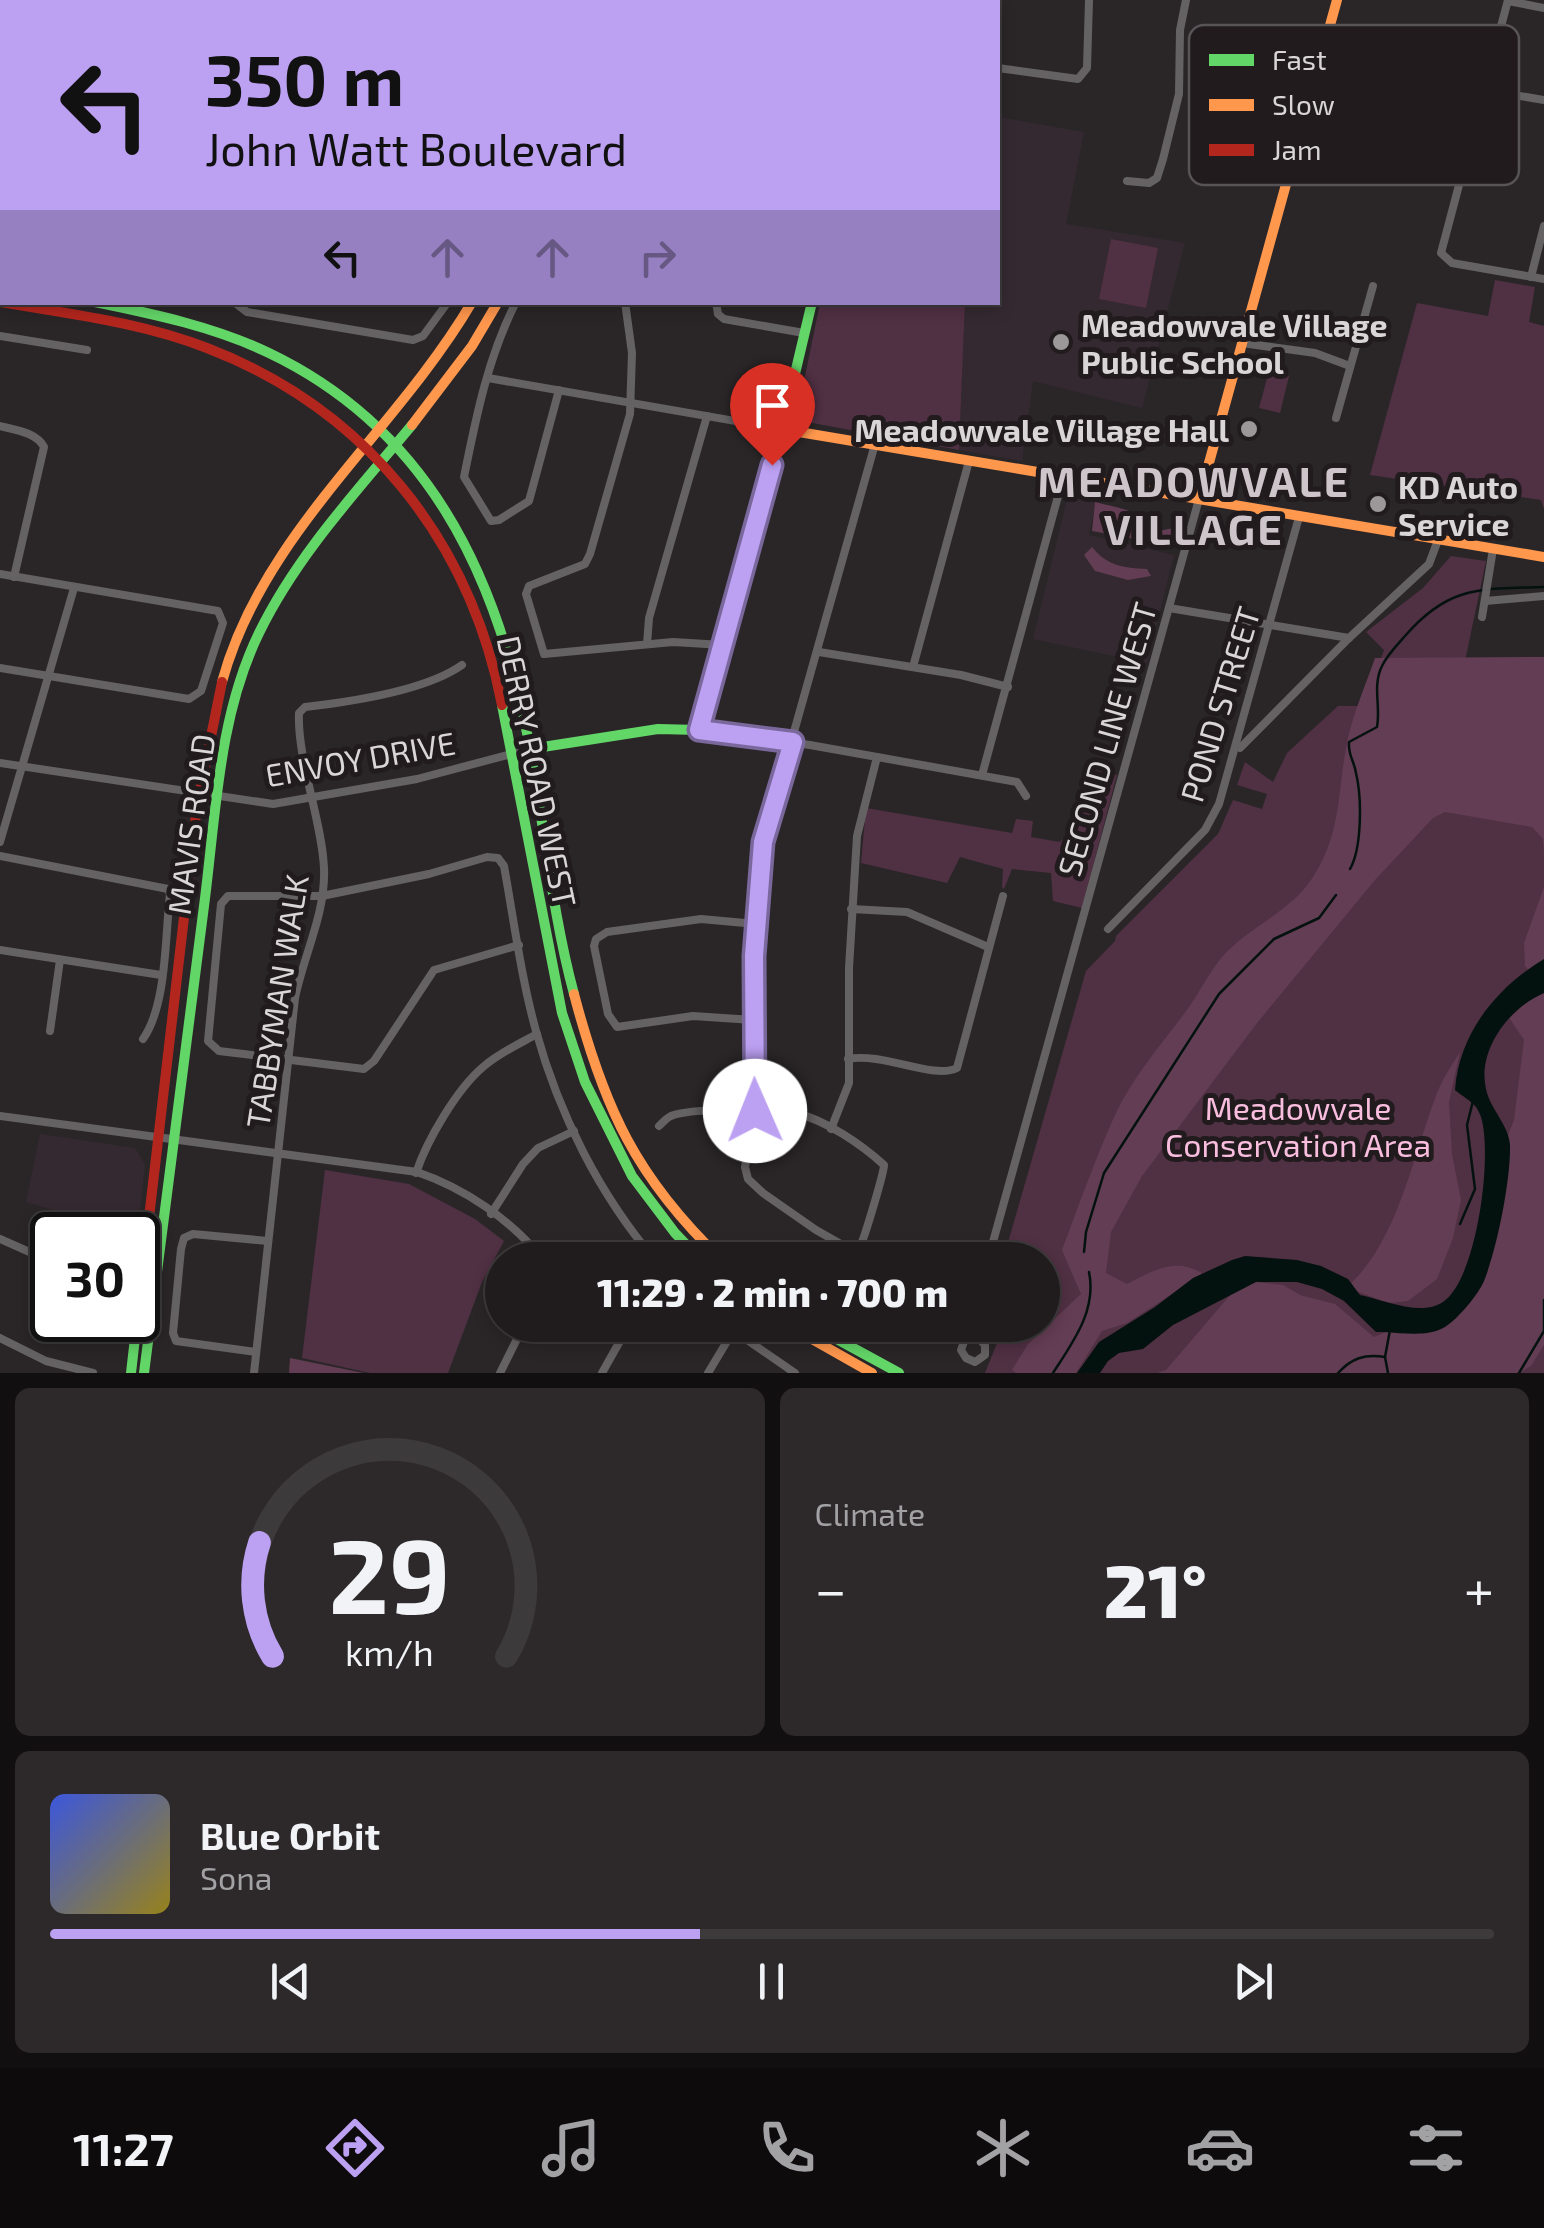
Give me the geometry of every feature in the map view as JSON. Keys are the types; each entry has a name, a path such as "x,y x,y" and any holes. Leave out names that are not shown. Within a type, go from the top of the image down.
{"main road":[{"name":"SECOND LINE WEST","path":"1330,25 1337,0"},
{"name":"SECOND LINE WEST","path":"1199,499 1286,185"},
{"name":"DERRY ROAD WEST","path":"16,305 110,322 188,342 238,361 292,390 365,446 432,525 467,588 490,648 562,1013 576,1065 618,1156 654,1208 685,1242"},
{"name":"DERRY ROAD WEST","path":"118,305 199,327 271,354 320,383 353,407 394,447 422,477 454,522 471,550 498,620 530,749 559,927 590,1062 631,1150 664,1198 705,1242"},
{"name":"MAVIS ROAD","path":"149,1212 198,794 214,705 248,614 294,536 438,357 470,305"},
{"name":"MAVIS ROAD","path":"144,1373 220,755 236,694 256,638 276,598 309,548 472,348 496,305"},
{"path":"530,749 658,730 699,730 782,429 811,305"},
{"path":"782,429 1544,557"},
{"path":"131,1373 135,1342"},
{"path":"817,1342 872,1373"},
{"path":"843,1342 900,1373"}],"street":[{"path":"1000,68 1078,79 1087,68 1089,0"},
{"path":"1127,181 1149,183 1157,178 1179,94 1180,30 1186,0"},
{"path":"1501,25 1508,0 1544,8"},
{"path":"1519,96 1544,100"},
{"path":"1459,185 1441,252 1452,263 1544,279"},
{"path":"1531,277 1544,226"},
{"path":"1336,418 1373,286"},
{"path":"110,322 114,305"},
{"path":"238,305 247,312 414,340 423,336 446,305"},
{"path":"514,305 483,385 464,476 491,521 529,500 559,390"},
{"path":"625,305 632,353 630,414 584,564 529,586 526,594 544,654 646,644 723,645"},
{"path":"716,305 718,314 724,318 804,333"},
{"path":"0,336 87,350"},
{"path":"1242,343 1315,353 1350,366"},
{"path":"488,378 782,429"},
{"path":"646,644 649,618 707,416"},
{"path":"0,426 30,434 44,446 14,577"},
{"path":"659,1126 669,1116 694,1112 755,1111 796,1114 831,1129 884,1165 867,1234 861,1244 853,1247 838,1244 748,1179 746,1168 755,1111 753,1020 763,842 875,444"},
{"path":"913,667 969,461"},
{"path":"982,775 1063,478"},
{"name":"SECOND LINE WEST","path":"993,1242 1199,499"},
{"name":"POND STREET","path":"1108,929 1205,830 1220,804 1299,517"},
{"path":"1236,751 1429,564 1438,540"},
{"path":"1482,616 1494,549"},
{"path":"0,574 218,612 223,624 201,691 194,698 0,668"},
{"path":"0,842 74,588"},
{"path":"1486,594 1544,596"},
{"path":"1169,608 1349,638"},
{"path":"819,652 1008,687"},
{"name":"TABBYMAN WALK","path":"254,1373 296,998 322,896 324,867 299,714 304,706 394,690 450,673 462,665"},
{"path":"699,730 793,742 1017,782 1026,796"},
{"name":"ENVOY DRIVE","path":"0,764 273,804 418,779 530,749"},
{"path":"831,1129 848,1082 856,836 878,757"},
{"path":"0,856 168,889 154,1024 143,1039"},
{"path":"518,945 434,970 380,1054 364,1070 219,1051 208,1040 220,904 228,896 322,896 494,857 504,866 536,1034 574,1131 606,1196 641,1242"},
{"path":"848,1059 880,1057 942,1073 954,1070 966,1040 1003,896"},
{"path":"851,909 907,912 988,947"},
{"path":"753,1020 693,1016 617,1027 608,1014 594,946 596,938 607,932 686,921 756,924"},
{"path":"0,950 161,975"},
{"path":"50,1030 60,960"},
{"path":"416,1172 439,1126 476,1074 493,1059 536,1034"},
{"path":"0,1116 416,1172 454,1187 518,1231 527,1242"},
{"path":"491,1214 538,1148 574,1131"},
{"path":"256,1352 176,1341 173,1333 180,1249 184,1238 193,1234 268,1242"},
{"path":"0,1239 30,1252"},
{"path":"708,1373 729,1338 737,1333 795,1373"},
{"path":"0,1338 46,1362 93,1373"},
{"path":"500,1373 516,1342"},
{"path":"602,1373 619,1342"}],"shaded area":[{"name":"Meadowvale Village Public School","path":"1000,117 1084,132 1066,224 1185,243 1142,408 1033,381 1022,461 959,450 965,305 1000,305"},
{"path":"1069,491 1097,496 1089,535 1174,555 1147,663 1033,639"},
{"path":"1095,502 1129,511 1155,530 1182,525 1177,547 1092,531"},
{"path":"1092,547 1110,562 1147,569 1151,576 1128,580 1095,571 1084,555"},
{"path":"1544,657 1544,854 1543,839 1532,827 1445,812 1433,818 1375,880 1257,1023 1142,1176 1111,1232 1106,1273 1127,1284 1155,1270 1174,1266 1203,1274 1127,1323 1102,1331 1076,1373 1016,1373 1012,1370 1030,1342 1060,1342 1060,1314 1081,1294 1062,1250 1101,1148 1130,1088 1222,957 1293,900 1323,860 1334,826 1351,728 1375,658"},
{"path":"1544,887 1544,959 1530,971 1525,966 1524,943"},
{"path":"1544,959 1544,993 1508,1020 1486,1060 1486,1089 1509,1138 1508,1176 1484,1281 1456,1318 1429,1333 1376,1332 1344,1301 1322,1289 1297,1282 1256,1282 1173,1325 1143,1349 1119,1353 1100,1373 1077,1373 1099,1342 1193,1278 1245,1256 1321,1266 1348,1279 1360,1295 1402,1306 1424,1308 1443,1302 1455,1289 1473,1244 1485,1159 1479,1112 1455,1090 1458,1069 1483,1014 1511,983"},
{"path":"1544,993 1544,1345 1531,1366 1519,1373 1157,1373 1166,1370 1232,1293 1255,1282 1283,1285 1300,1295 1335,1304 1374,1337 1388,1331 1401,1334 1460,1290 1487,1241 1499,1158 1514,1120 1524,1040 1508,1016 1521,1004"},
{"path":"1460,1052 1449,1102 1452,1154 1461,1200 1453,1238 1437,1279 1408,1301 1389,1303 1350,1289 1347,1287 1365,1268 1392,1222 1437,1093"},
{"path":"40,1134 135,1148 145,1165 140,1212 58,1212 26,1202"},
{"path":"290,1358 364,1373 289,1373"}],"green space":[{"path":"1111,239 1158,248 1146,308 1099,299"},
{"path":"1495,280 1535,287 1529,322 1544,326 1544,509 1541,500 1370,475 1417,303 1488,316"},
{"path":"820,305 965,305 959,450 796,420"},
{"path":"1269,371 1289,376 1280,413 1259,408"},
{"name":"Meadowvale Conservation Area","path":"1451,556 1486,561 1465,661 1544,669 1544,1373 985,1373 997,1342 1060,1342 1060,1242 1008,1242 1086,971 1218,834 1233,800 1262,809 1267,794 1237,785 1245,762 1273,782 1287,753 1338,706 1364,706 1384,650 1366,632 1423,588"},
{"path":"1090,768 1117,775 1082,908 1053,901 1051,873 1012,869 1004,889 1003,869 960,857 947,883 861,863 866,808 1012,833 1016,819 1033,821 1031,837 1060,842 1077,821"},
{"path":"325,1170 409,1184 475,1219 504,1241 485,1242 485,1276 448,1373 370,1373 302,1358"}],"waterway":[{"path":"1350,869 1357,849 1360,809 1349,742 1377,727 1378,681 1387,658 1421,619 1452,599 1484,590 1544,587"},
{"path":"1084,1252 1104,1173 1219,994 1274,939 1319,918 1336,895"},
{"path":"1460,1224 1475,1189 1467,1125 1473,1101"},
{"path":"1053,1373 1086,1312 1091,1286 1089,1272"},
{"path":"1519,1373 1544,1331 1544,1300"},
{"path":"1388,1373 1385,1357 1390,1330"},
{"path":"1338,1373 1359,1358 1385,1357"}],"traffic: fast":[{"path":"108,305 227,336 269,353 324,384 371,421 411,463 445,510 473,561 513,673 574,994"},
{"path":"530,749 658,729 699,730 811,305"},
{"path":"144,1373 216,802 235,698 259,633 291,577 329,524 412,425"},
{"path":"502,705 562,1013 585,1082 632,1176 684,1242"},
{"path":"131,1373 135,1342"},
{"path":"842,1342 899,1373"}],"traffic: slow":[{"path":"1330,25 1337,0"},
{"path":"1199,499 1286,185"},
{"path":"222,682 241,628 299,530 441,350 470,305"},
{"path":"412,425 472,346 496,305"},
{"path":"781,429 1544,557"},
{"path":"574,994 598,1072 627,1139 667,1200 704,1242"},
{"path":"817,1342 872,1373"}],"traffic: jam":[{"path":"18,305 105,320 182,339 264,374 316,406 362,444 402,488 437,536 465,588 487,645 502,705"},
{"path":"150,1212 197,806 222,682"}],"place":[{"name":"Meadowvale Village Public School","path":"1061,342"},
{"name":"Meadowvale Village Hall","path":"1249,429"},
{"name":"KD Auto Service","path":"1378,504"}],"district":[{"name":"MEADOWVALE VILLAGE","path":"1194,504"}],"route":[{"path":"755,1111 754,956 763,842 793,742 699,730 772,465"}]}
